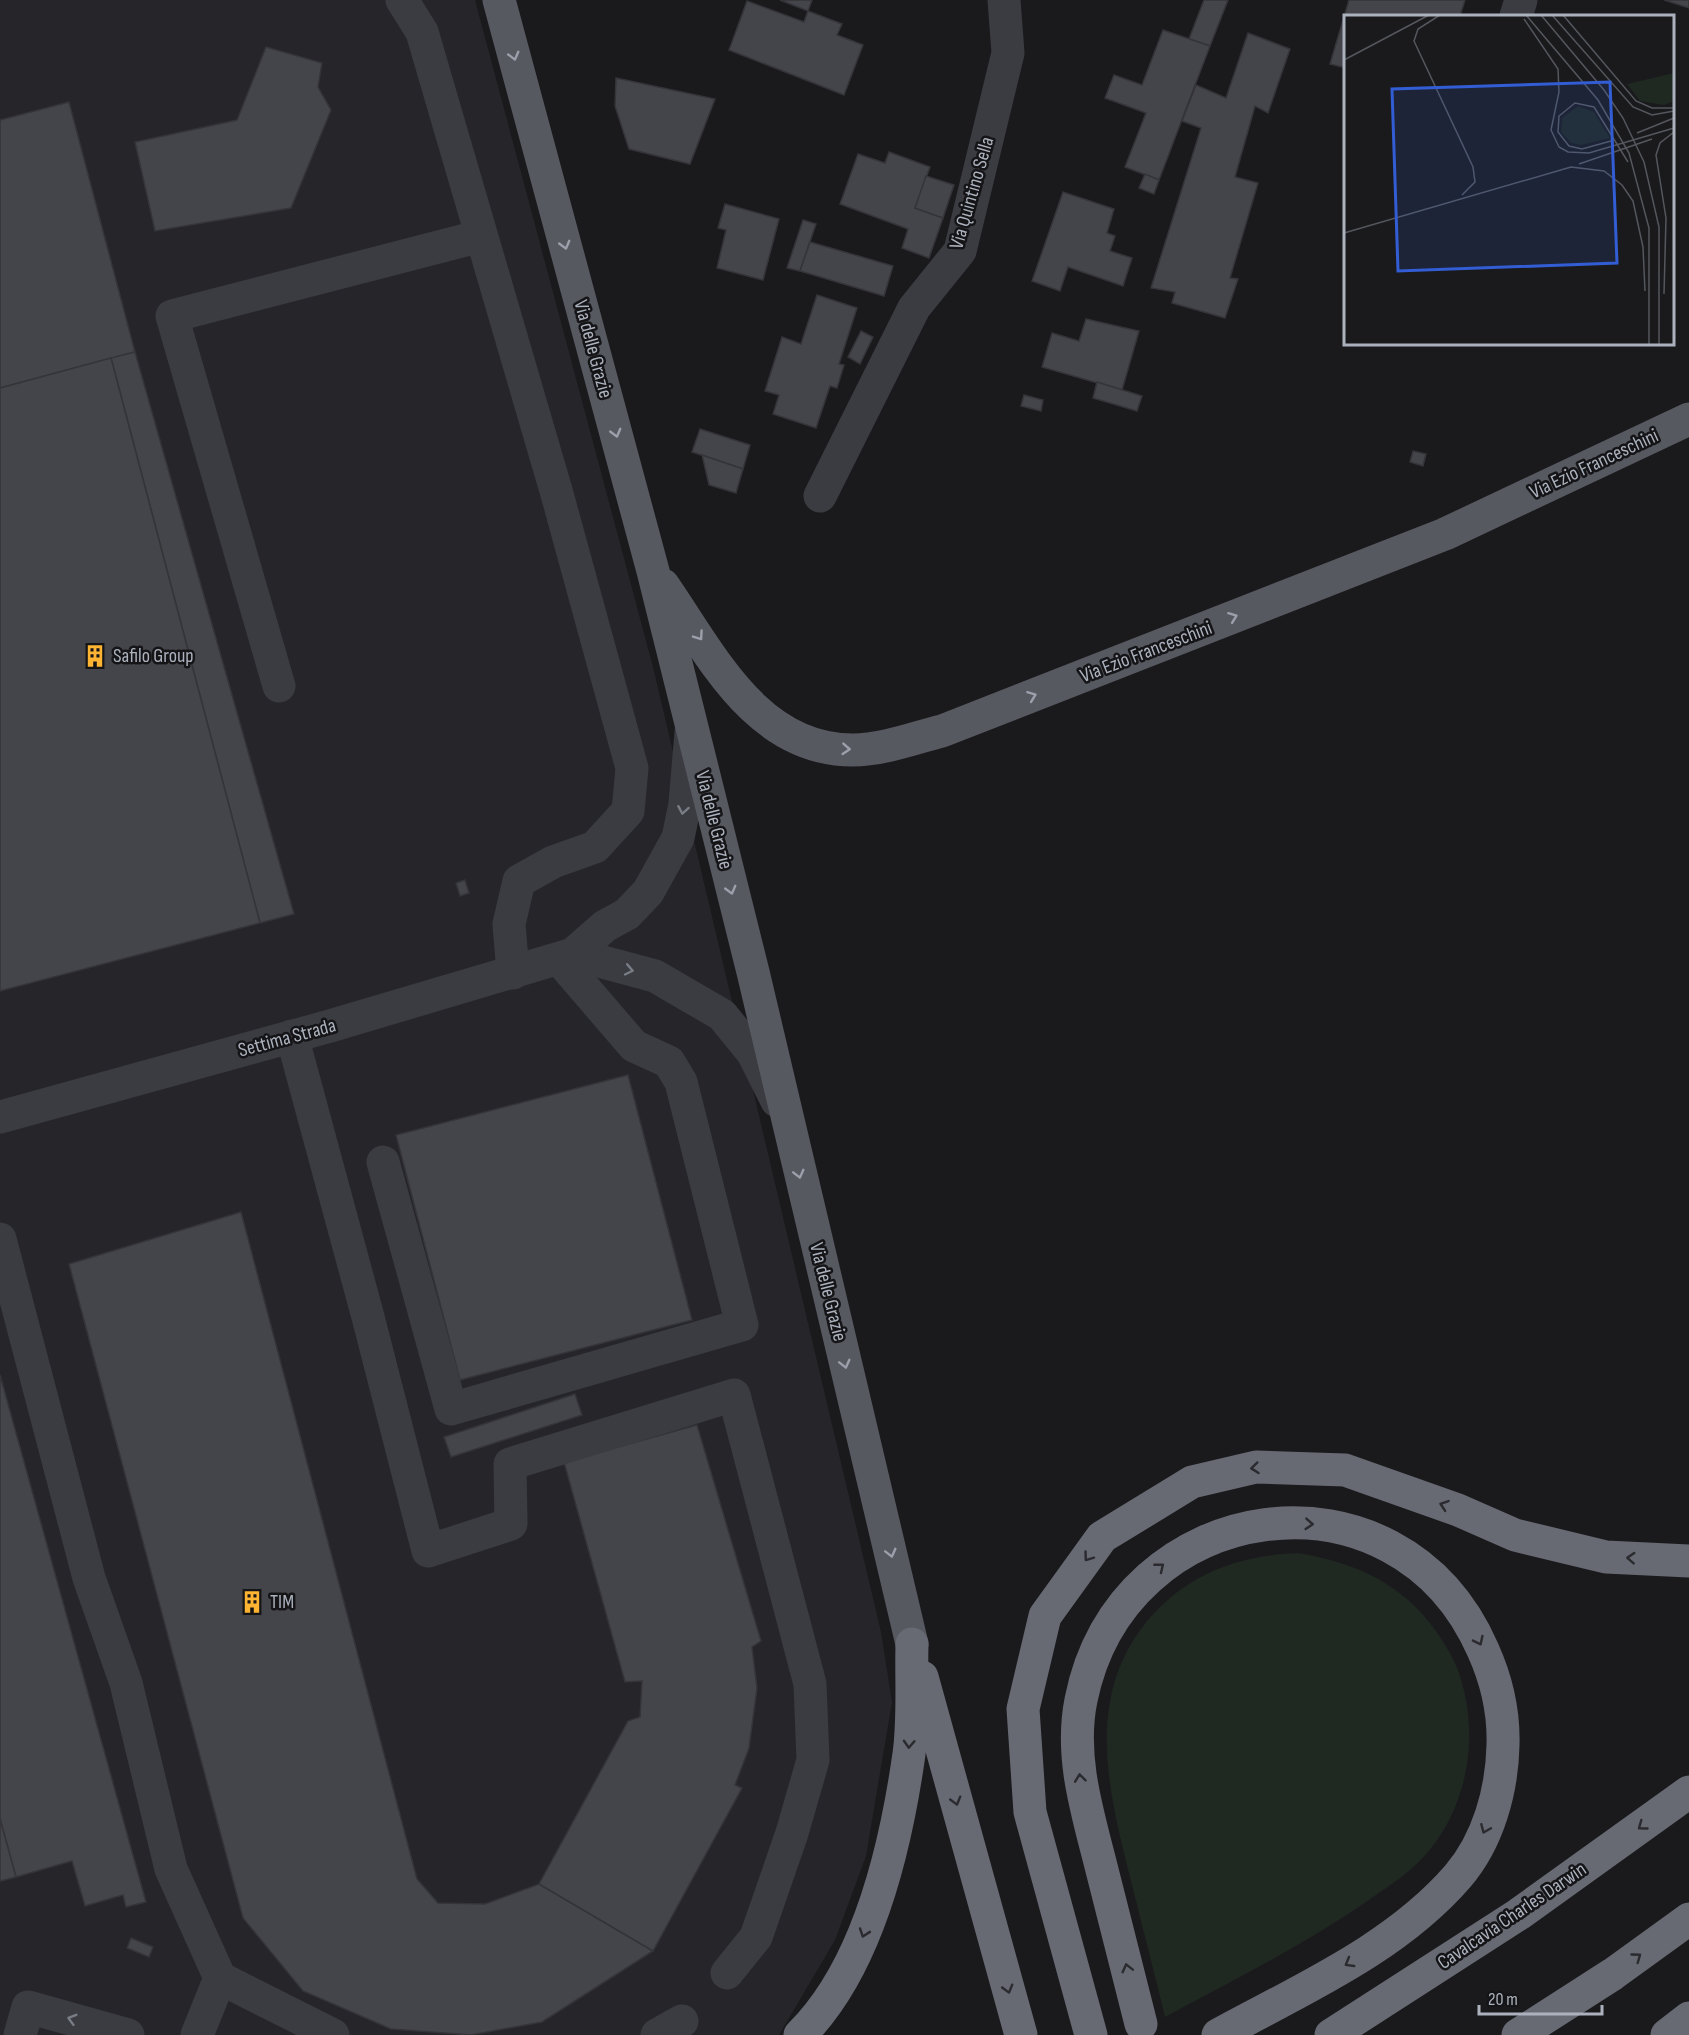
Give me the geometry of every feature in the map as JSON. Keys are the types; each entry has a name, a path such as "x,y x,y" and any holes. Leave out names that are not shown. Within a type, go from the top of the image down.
{"highway":[{"path":"1091,2035 1030,1812 1023,1709 1045,1616 1102,1537 1192,1482 1257,1467 1345,1470 1458,1510 1515,1535 1606,1557 1689,1561"},
{"path":"1141,2024 1081,1788 1076,1746 1080,1703 1089,1666 1101,1641 1124,1605 1162,1565 1184,1551 1211,1539 1262,1526 1311,1524 1357,1533 1383,1543 1431,1575 1468,1618 1493,1671 1501,1701 1504,1734 1503,1765 1488,1823 1476,1851 1458,1876 1392,1934 1353,1961 1218,2035"},
{"path":"800,2035 815,2020 859,1949 888,1866 909,1752 912,1644"},
{"path":"912,1644 1021,2035"},
{"name":"Cavalcavia Charles Darwin","path":"1331,2035 1519,1914 1689,1792"},
{"path":"1518,2035 1613,1974 1689,1919"},
{"path":"1666,2035 1689,2018"}],"main road":[{"name":"Via delle Grazie","path":"499,0 653,571 691,731 753,972 912,1644"},
{"name":"Via Ezio Franceschini","path":"653,571 735,688 764,719 781,731 804,742 828,748 853,750 878,748 942,731 1445,534 1689,420"}],"street":[{"path":"402,0 422,32 633,768 628,811 595,847 553,862 519,881 509,924 513,973"},
{"name":"Via Quintino Sella","path":"820,496 914,308 960,250 1008,53 1004,0"},
{"path":"1516,15 1521,0"},
{"path":"279,686 172,316 481,236"},
{"name":"Settima Strada","path":"0,1117 566,957 605,927 627,914 648,892 678,838 685,804 691,731"},
{"path":"566,957 655,976 722,1015 753,1053 786,1117"},
{"path":"383,1162 451,1409 742,1325 681,1082 669,1062 634,1046 566,957"},
{"path":"292,1036 428,1551 511,1524 510,1464 734,1395 810,1684 813,1760 792,1833 756,1936 726,1973"},
{"path":"0,1239 89,1578 126,1683 171,1869 220,1978 333,2035"},
{"path":"197,2035 220,1978"},
{"path":"20,2035 28,2007 128,2035"}],"shaded area":[{"path":"0,0 475,0 653,667 881,1632 892,1702 866,1856 835,1940 779,2035 0,2035"},
{"path":"1299,1553 1347,1565 1388,1585 1423,1614 1438,1633 1460,1675 1469,1720 1468,1756 1459,1798 1440,1836 1425,1856 1401,1877 1317,1933 1165,2017 1122,1845 1109,1774 1107,1738 1110,1703 1119,1670 1135,1637 1160,1607 1191,1583 1224,1566 1242,1561"}],"building":[{"path":"780,0 812,0 808,11"},
{"path":"1204,0 1228,0 1210,46 1189,39"},
{"path":"1349,0 1465,0 1460,15 1345,15"},
{"path":"1664,0 1689,0 1689,8"},
{"path":"747,1 804,22 808,11 842,24 837,35 863,45 844,95 729,50"},
{"path":"1344,17 1344,68 1330,64"},
{"path":"1163,30 1210,46 1159,180 1125,167 1146,113 1105,98 1114,75 1142,85"},
{"path":"1248,33 1290,49 1268,113 1255,106 1235,177 1258,183 1230,278 1238,279 1225,318 1172,303 1175,292 1151,288 1201,128 1182,121 1196,85 1226,98"},
{"path":"266,47 322,63 318,87 331,110 291,208 155,231 135,142 237,120"},
{"path":"616,78 715,99 690,164 629,149 615,106"},
{"path":"69,102 135,352 0,388 0,120"},
{"path":"889,152 930,167 915,208 943,218 929,258 902,248 908,229 840,204 858,154 885,163"},
{"path":"1145,174 1159,180 1154,194 1139,188"},
{"path":"926,176 954,185 943,218 915,208"},
{"path":"1063,192 1114,209 1107,233 1115,236 1110,251 1132,258 1123,286 1068,267 1060,291 1032,281"},
{"path":"725,204 779,219 763,280 717,268 726,230 718,228"},
{"path":"803,220 816,224 800,271 787,268"},
{"path":"810,242 893,266 884,296 800,271"},
{"path":"817,295 857,308 839,364 844,365 837,388 830,386 816,428 773,414 779,395 765,391 782,337 801,344"},
{"path":"1086,319 1139,331 1122,390 1042,367 1052,333 1079,341"},
{"path":"861,331 873,337 860,364 848,357"},
{"path":"135,352 294,914 260,923 111,358"},
{"name":"Safilo Group","path":"111,358 260,923 0,991 0,388"},
{"path":"1097,382 1142,396 1137,411 1093,398"},
{"path":"1024,395 1043,400 1041,411 1021,406"},
{"path":"700,429 750,445 743,469 692,452"},
{"path":"1413,451 1426,454 1423,466 1410,462"},
{"path":"702,455 743,469 736,493 709,485"},
{"path":"465,880 469,893 460,896 456,883"},
{"path":"628,1075 692,1320 460,1380 396,1135"},
{"name":"TIM","path":"241,1212 417,1879 438,1903 485,1904 539,1884 653,1951 542,2022 471,2035 391,2029 303,1991 243,1918 69,1264"},
{"path":"0,1375 146,1902 126,1907 123,1895 85,1906 72,1861 16,1877 0,1819"},
{"path":"575,1394 582,1415 451,1457 444,1437"},
{"path":"697,1425 761,1641 752,1647 757,1688 749,1748 735,1785 742,1788 653,1951 539,1884 628,1721 640,1717 642,1681 625,1682 564,1462"},
{"path":"0,1819 16,1877 1,1881 0,1879"},
{"path":"131,1938 153,1947 149,1957 127,1948"}],"place":[{"name":"Safilo Group","path":"95,656"},
{"name":"TIM","path":"252,1602"}]}
